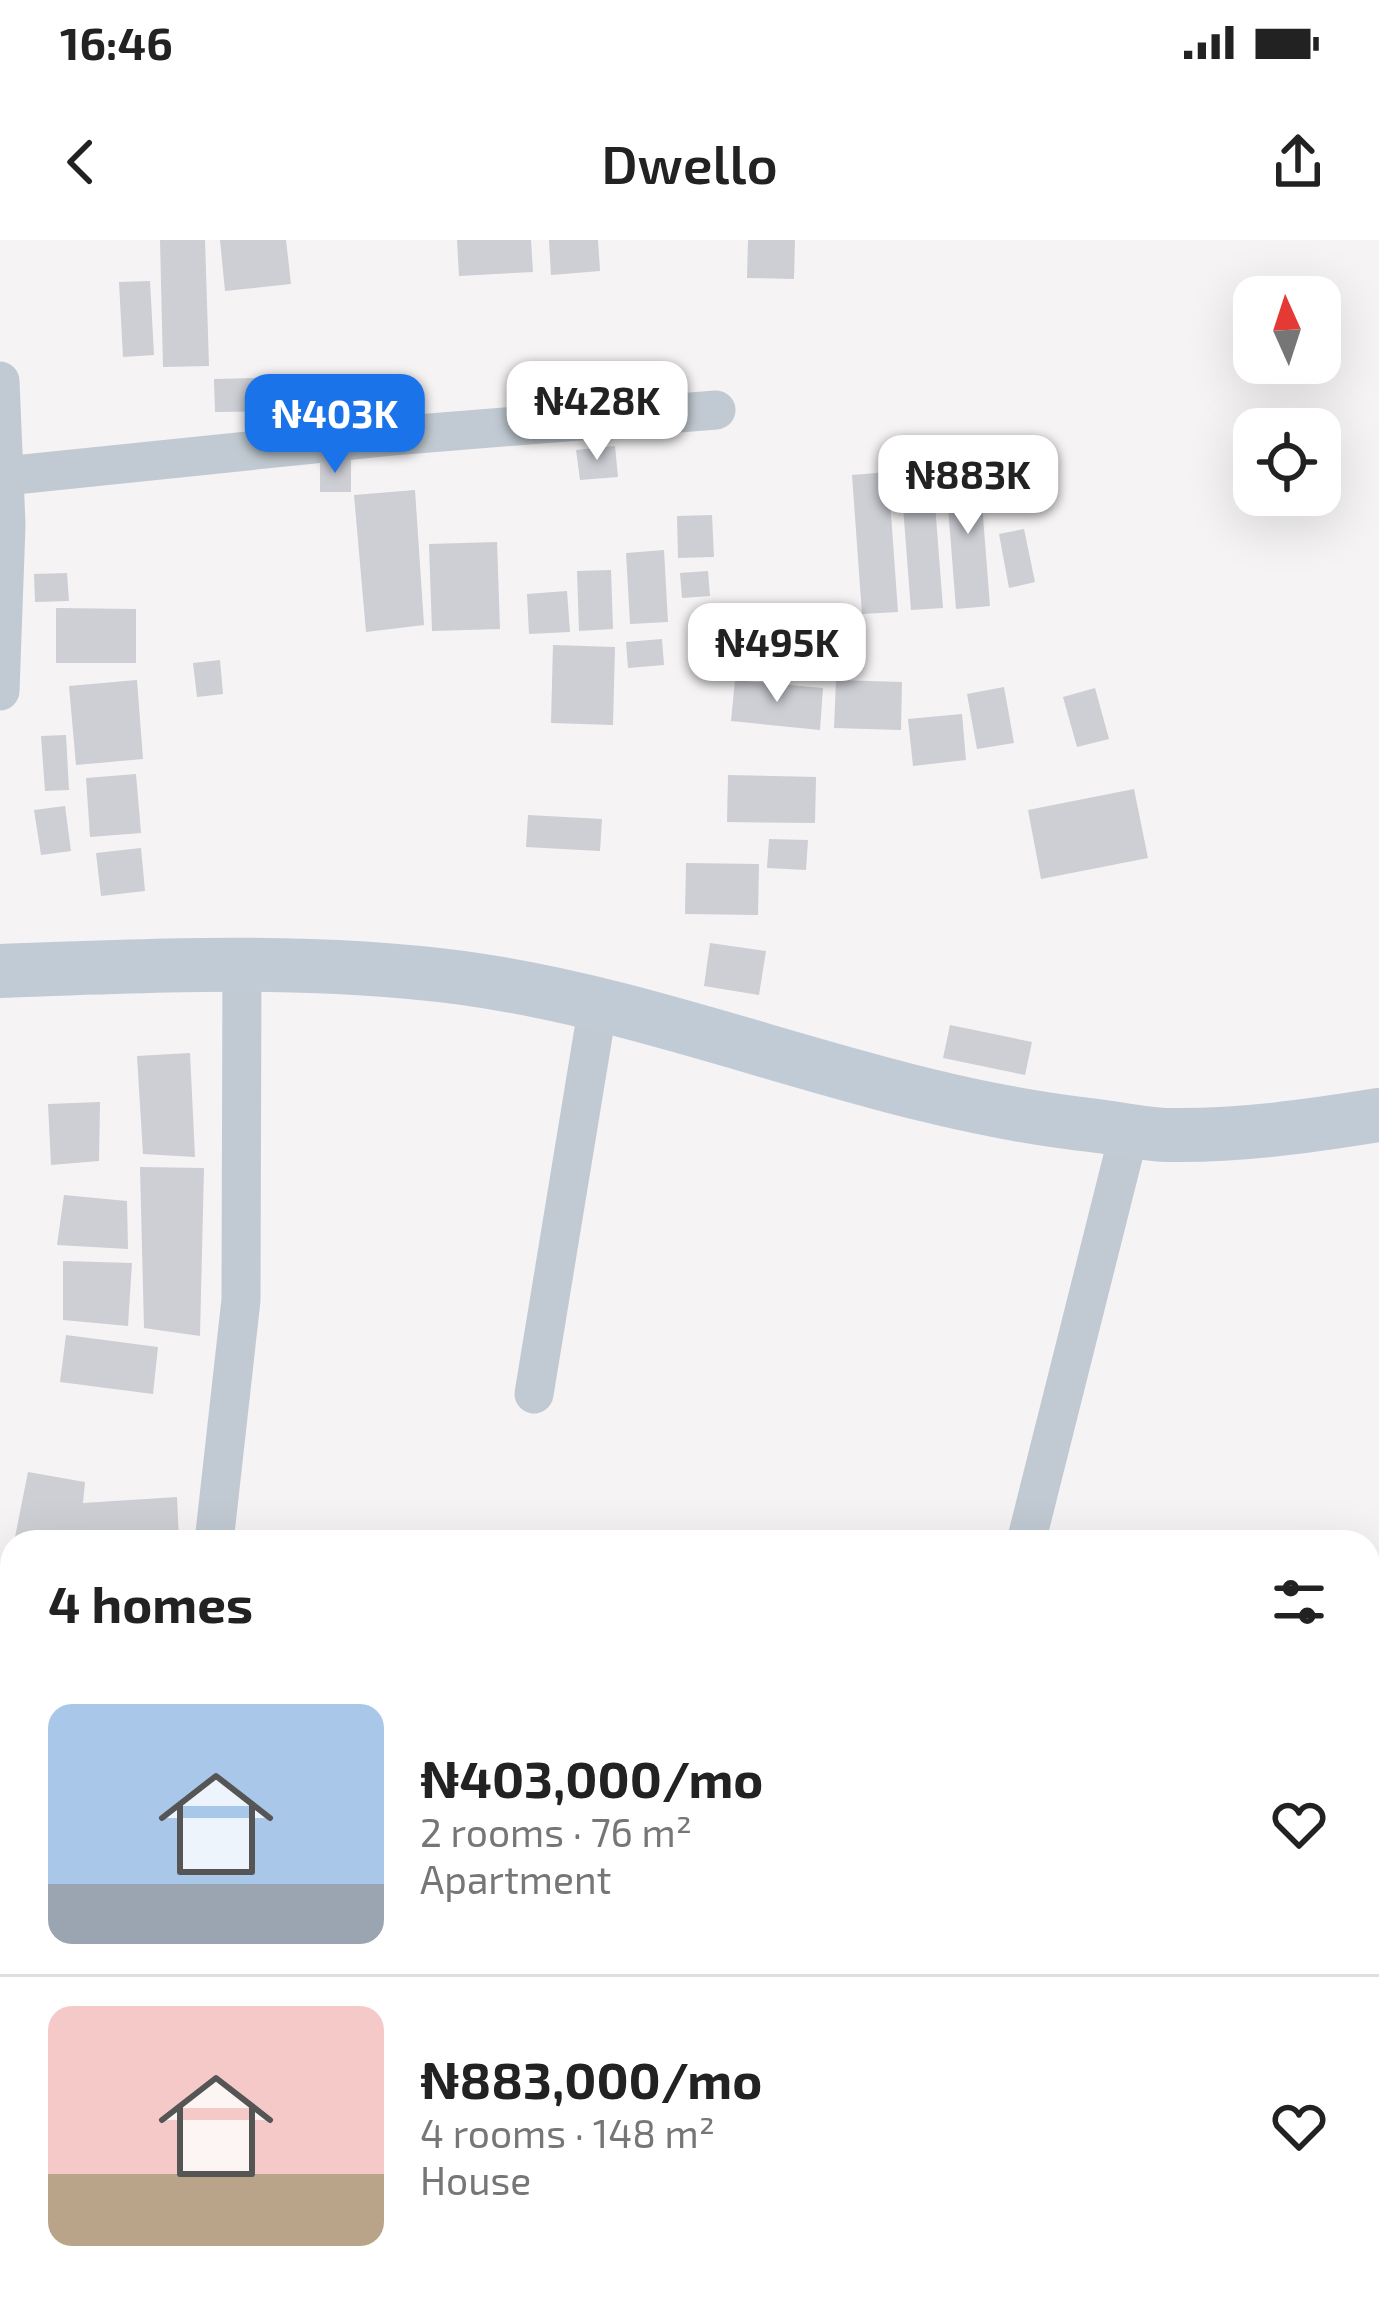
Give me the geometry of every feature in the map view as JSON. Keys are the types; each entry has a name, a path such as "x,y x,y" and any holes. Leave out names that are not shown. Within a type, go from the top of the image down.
{"street":[{"path":"0,381 5,476 0,691"},
{"path":"5,476 392,436 716,410"},
{"path":"0,971 242,962 463,979 598,1005 927,1098 1043,1120 1169,1136 1379,1115"},
{"path":"215,1530 241,1300 242,962"},
{"path":"534,1394 598,1005"},
{"path":"1029,1530 1130,1130"}],"building":[{"path":"160,240 205,240 209,366 163,367"},
{"path":"220,240 286,240 291,284 225,291"},
{"path":"457,240 531,240 533,272 459,276"},
{"path":"549,240 598,240 600,271 551,275"},
{"path":"748,240 795,240 794,279 747,278"},
{"path":"150,281 154,355 123,357 119,282"},
{"path":"292,377 293,411 215,412 214,379"},
{"path":"615,446 618,477 580,480 576,450"},
{"path":"320,459 351,460 351,492 320,492"},
{"path":"932,465 943,608 911,610 900,468"},
{"path":"979,465 990,606 956,609 945,468"},
{"path":"888,472 898,612 862,614 852,475"},
{"path":"415,490 424,625 366,632 354,495"},
{"path":"712,515 714,557 678,558 677,516"},
{"path":"1024,529 1035,582 1009,588 999,534"},
{"path":"497,542 500,629 432,631 429,544"},
{"path":"664,550 668,622 630,624 626,553"},
{"path":"611,570 613,629 579,631 577,571"},
{"path":"708,571 710,596 682,598 680,573"},
{"path":"67,573 69,601 35,602 34,574"},
{"path":"567,591 570,632 529,634 527,594"},
{"path":"56,608 136,609 136,663 56,663"},
{"path":"662,639 664,665 628,668 626,642"},
{"path":"553,645 615,647 613,725 551,723"},
{"path":"220,660 223,694 197,697 193,663"},
{"path":"137,680 143,759 76,765 69,686"},
{"path":"735,680 823,688 820,730 731,721"},
{"path":"836,680 902,682 901,730 834,728"},
{"path":"1004,687 1014,743 977,749 967,694"},
{"path":"1095,688 1109,739 1077,747 1063,697"},
{"path":"962,714 966,760 913,766 908,719"},
{"path":"66,735 69,790 45,791 41,736"},
{"path":"136,774 141,833 90,837 86,778"},
{"path":"728,775 816,777 815,823 727,822"},
{"path":"1134,789 1148,858 1041,879 1028,810"},
{"path":"65,806 71,851 41,855 34,810"},
{"path":"528,815 602,819 600,851 526,847"},
{"path":"769,839 808,840 806,870 767,868"},
{"path":"141,848 145,891 101,896 96,853"},
{"path":"686,863 759,864 758,915 685,914"},
{"path":"710,943 766,951 759,995 704,986"},
{"path":"950,1025 1032,1042 1025,1075 943,1058"},
{"path":"190,1053 195,1157 143,1154 137,1056"},
{"path":"100,1102 99,1161 51,1165 48,1104"},
{"path":"140,1167 204,1168 200,1336 144,1328"},
{"path":"64,1195 127,1201 128,1249 57,1245"},
{"path":"63,1261 132,1263 128,1326 63,1320"},
{"path":"66,1335 158,1347 153,1394 60,1382"},
{"path":"28,1472 85,1482 83,1503 177,1497 178,1530 16,1530"}]}
